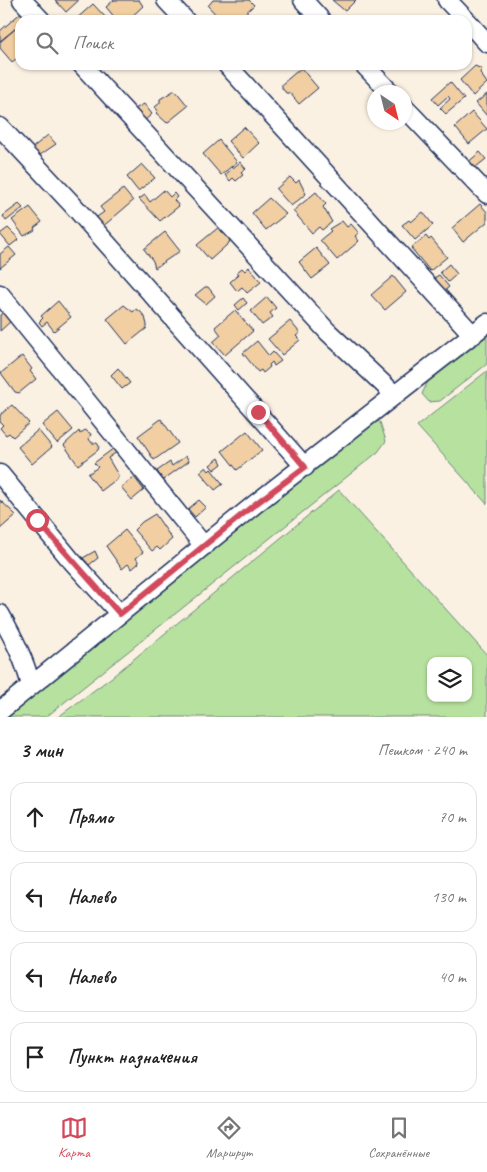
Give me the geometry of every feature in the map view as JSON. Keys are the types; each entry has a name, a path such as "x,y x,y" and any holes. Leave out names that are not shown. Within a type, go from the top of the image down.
{"street":[{"path":"22,0 36,15"},
{"path":"166,0 180,15"},
{"path":"303,0 316,15"},
{"path":"447,0 461,15"},
{"path":"472,27 487,43"},
{"path":"87,70 328,332 379,383 394,394"},
{"path":"232,70 473,335"},
{"path":"369,70 383,85"},
{"path":"412,115 487,194"},
{"path":"0,127 71,203 305,467"},
{"path":"0,294 204,546"},
{"path":"0,711 254,505 487,323"},
{"path":"0,474 70,559 120,614"},
{"path":"0,614 13,637 28,672 31,686"}],"green space":[{"path":"487,331 487,364 440,401 429,402 422,394 429,379"},
{"path":"487,371 487,504 417,426"},
{"path":"374,419 380,422 386,441 378,452 46,717 1,717"},
{"path":"339,490 487,655 487,717 58,717 112,677"}],"building":[{"path":"55,0 79,0 66,12"},
{"path":"114,0 139,0 143,6 133,15 113,15 106,7"},
{"path":"213,0 249,0 254,5 243,15 216,15 208,6"},
{"path":"332,0 356,0 345,11"},
{"path":"93,4 103,15 81,15"},
{"path":"24,10 28,15 18,15"},
{"path":"15,18 15,29 0,41 0,31"},
{"path":"15,29 15,60 12,62 0,48 0,42"},
{"path":"475,66 482,69 480,73 487,83 473,96 460,80"},
{"path":"299,70 303,70 318,88 299,104 290,93 286,93 282,88 282,84"},
{"path":"450,82 464,99 446,114 440,108 450,99 448,96 438,105 432,98"},
{"path":"175,90 188,106 167,123 156,113 158,111 155,107 160,103 160,99"},
{"path":"487,94 487,116 476,103"},
{"path":"144,104 152,114 144,121 133,110"},
{"path":"472,112 487,129 469,144 455,127"},
{"path":"244,127 259,143 243,158 228,141"},
{"path":"48,135 56,144 37,157 31,149"},
{"path":"219,140 237,162 221,175 203,154"},
{"path":"480,152 486,159 472,170 466,164"},
{"path":"240,162 246,169 241,173 243,175 236,181 233,178 230,181 225,175"},
{"path":"142,164 155,178 138,191 127,177"},
{"path":"290,177 296,183 299,180 306,194 291,206 276,189"},
{"path":"123,189 133,201 101,228 94,219 104,212 100,207"},
{"path":"164,190 170,197 174,193 177,197 174,200 179,206 160,221 139,199 145,195 150,202"},
{"path":"316,192 326,204 323,207 332,222 322,230 319,227 312,233 293,211"},
{"path":"269,198 286,214 266,230 252,213"},
{"path":"19,204 23,208 6,221 3,216"},
{"path":"480,204 487,212 487,222 463,242 452,228"},
{"path":"30,207 42,222 34,228 35,230 24,236 12,220"},
{"path":"423,212 433,225 415,240 402,225 409,220 411,222"},
{"path":"342,221 347,227 351,224 359,233 355,236 359,241 337,260 320,240 331,231 329,229"},
{"path":"219,227 230,239 229,243 210,260 197,245"},
{"path":"8,228 19,239 10,246 0,234"},
{"path":"165,232 180,251 155,268 153,261 144,249"},
{"path":"426,236 429,240 431,238 447,257 430,271 411,248"},
{"path":"9,247 16,255 0,268 0,254"},
{"path":"316,248 330,265 312,279 299,262"},
{"path":"449,264 457,274 448,282 440,272"},
{"path":"249,267 261,282 247,293 242,287 237,291 230,282 239,274 237,272 242,268 245,271"},
{"path":"439,275 449,287 443,292 432,279"},
{"path":"393,276 406,292 385,310 371,295"},
{"path":"205,287 208,287 215,296 206,304 195,295"},
{"path":"267,297 276,308 270,313 273,317 262,325 251,311"},
{"path":"243,298 247,303 239,310 235,305"},
{"path":"58,301 71,317 54,331 47,322 42,326 39,322 43,318 41,316"},
{"path":"124,305 133,312 136,309 140,311 145,317 147,325 147,328 127,344 107,319"},
{"path":"235,310 253,331 225,355 213,342 221,335 215,327"},
{"path":"4,312 11,321 0,331 0,315"},
{"path":"290,321 300,333 296,336 300,340 282,355 268,339"},
{"path":"257,341 269,356 273,352 281,361 274,366 272,362 269,365 270,367 263,373 261,370 258,372 243,353"},
{"path":"22,356 32,369 30,371 36,379 19,393 15,392 1,373"},
{"path":"118,368 130,383 122,389 111,375"},
{"path":"12,405 29,423 13,437 9,433 6,435 0,428 3,425 0,422 0,415"},
{"path":"58,412 73,430 57,443 42,425"},
{"path":"161,419 178,443 154,460 138,436"},
{"path":"38,430 52,447 32,464 18,447"},
{"path":"85,430 91,434 89,439 92,443 97,443 99,446 98,450 78,465 64,445 79,431 80,434"},
{"path":"247,431 262,450 237,470 222,451"},
{"path":"114,448 117,452 108,458 118,478 101,491 88,474 98,467 94,463"},
{"path":"186,456 189,461 163,480 157,471 170,462 172,466"},
{"path":"219,458 222,464 214,470 210,465"},
{"path":"206,467 209,471 211,469 223,484 215,490 200,472"},
{"path":"134,477 144,490 132,500 121,487"},
{"path":"0,500 16,515 0,529"},
{"path":"199,500 206,507 195,517 188,509"},
{"path":"155,514 172,539 160,550 157,547 152,551 134,530 142,522"},
{"path":"125,530 143,552 136,558 139,563 132,569 128,564 122,569 106,546"},
{"path":"95,551 98,558 89,565 83,558"}],"route":[{"path":"37,520 120,614 254,505 305,467 258,412"}]}
